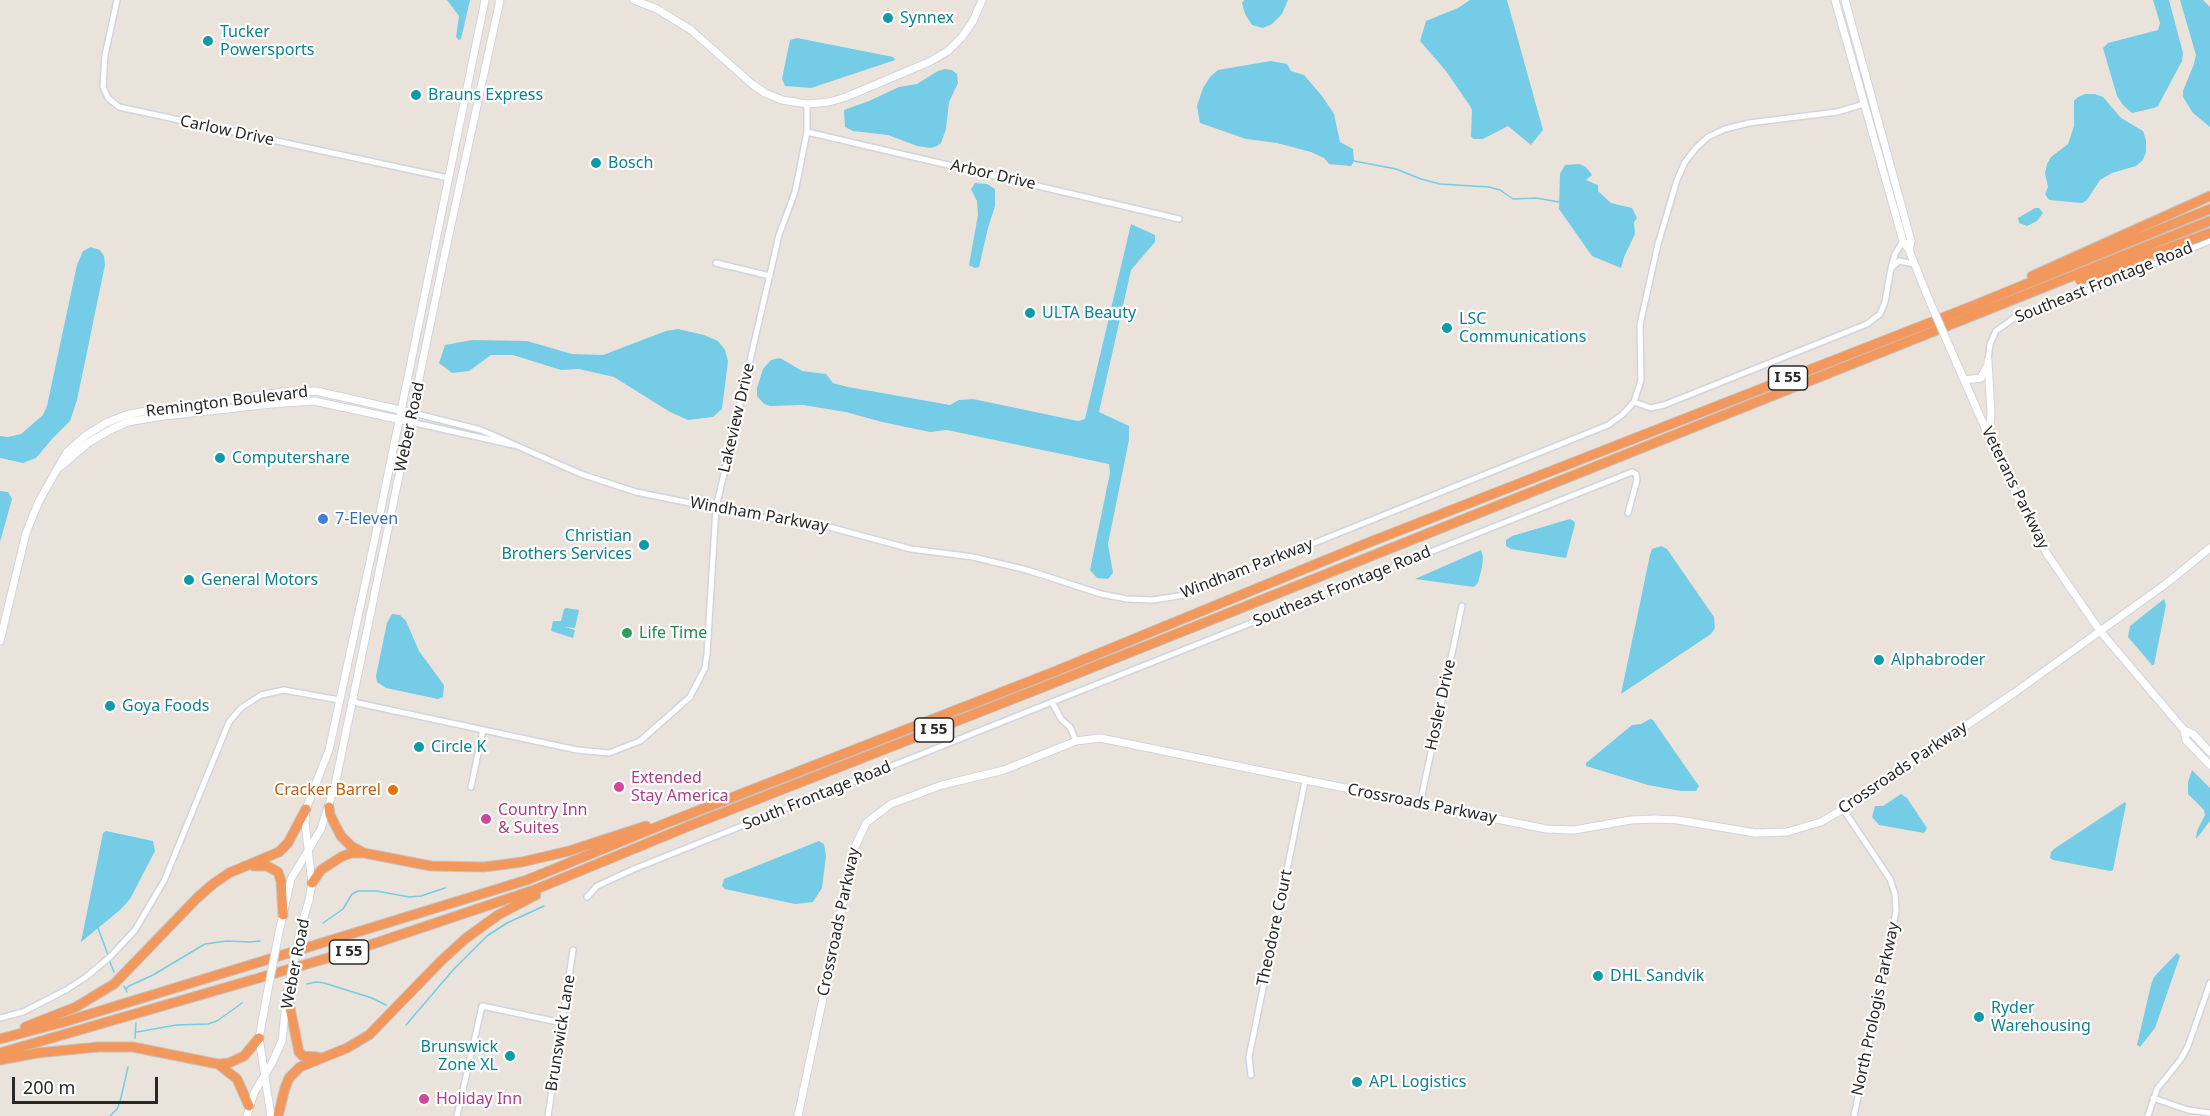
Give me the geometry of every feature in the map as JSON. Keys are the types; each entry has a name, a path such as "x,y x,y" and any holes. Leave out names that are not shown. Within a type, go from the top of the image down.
{"highway":[{"path":"2001,294 2045,269 2210,196"},
{"name":"I 55","path":"0,1038 64,1022 526,880 2210,209"},
{"name":"I 55","path":"0,1053 352,951 534,890 689,826 2210,221"},
{"path":"2006,304 2104,273 2210,233"},
{"path":"329,807 330,815 341,836 351,846 364,853"},
{"path":"0,1038 76,1008 114,984 197,898 229,873 279,852 288,843 306,809"},
{"path":"312,883 321,870 351,853 364,853 430,866 484,867 522,862 569,851 642,827 664,824"},
{"path":"278,1116 285,1088 294,1072 300,1067 347,1048 369,1035 441,961 498,915 558,884 689,826"},
{"path":"243,868 267,866 278,872 281,881 283,915"},
{"path":"287,993 299,1052 309,1058 323,1057"},
{"path":"0,1060 37,1053 98,1047 133,1047 218,1064 237,1060 250,1050 259,1038"},
{"path":"218,1064 237,1079 249,1106"}],"main road":[{"name":"Weber Road","path":"247,1116 249,1106 278,1053 282,1041 287,993 312,883 305,822 306,809 328,750 402,410 485,0"},
{"name":"Weber Road","path":"271,1116 259,1038 279,932 291,879 321,829 329,807 500,0"},
{"path":"634,0 657,9 691,30 765,93 782,100 807,104 829,102 846,97 929,62 948,51 974,21 982,0"},
{"name":"Veterans Parkway","path":"1835,0 1903,241 1909,250 2004,471 2046,554 2100,631 2184,730 2193,734 2210,752"},
{"name":"Veterans Parkway","path":"1845,0 1911,241 1909,250"},
{"path":"1964,380 1981,378 1985,374 1988,361"},
{"path":"1988,361 1991,414 1989,433"},
{"name":"Remington Boulevard","path":"0,641 26,533 48,483 60,467 67,452 85,436 106,423 126,415 283,392 316,391 413,413"},
{"name":"Remington Boulevard","path":"60,467 88,443 110,430 128,422 156,417 314,401 411,422"},
{"name":"Crossroads Parkway","path":"798,1116 855,847 866,823 891,804 942,785 1004,770 1076,741 1100,738 1546,829 1574,830 1631,820 1655,819 1678,820 1755,833 1787,832 1821,822 1843,808 2014,693 2167,583 2210,548"},
{"name":"Veterans Parkway","path":"2184,730 2186,740 2210,765"}],"street":[{"name":"Carlow Drive","path":"117,0 105,55 103,87 108,98 119,107 448,178"},
{"name":"Lakeview Drive","path":"353,702 577,750 609,753 640,741 684,702 705,668 708,654 716,508 782,225 795,192 807,132 807,104"},
{"path":"1864,104 1837,112 1749,123 1725,129 1708,137 1685,162 1677,180 1658,244 1640,325 1641,380 1634,402 1651,408 1664,405 1866,324 1880,314 1885,302 1895,254 1903,241"},
{"name":"Arbor Drive","path":"807,132 1179,219"},
{"name":"Southeast Frontage Road","path":"1988,361 1990,344 1996,331 2014,318 2210,241"},
{"path":"1891,268 1899,261 1915,264"},
{"path":"716,263 770,276"},
{"name":"Windham Parkway","path":"413,413 470,426 581,474 636,492 759,517 818,524 892,546 957,554 1025,570 1101,594 1127,599 1153,600 1185,595 1214,585 1600,428 1622,415 1634,402"},
{"path":"411,422 517,446"},
{"name":"Southeast Frontage Road","path":"1052,702 1632,472 1636,474 1637,480 1628,513"},
{"name":"Hosler Drive","path":"1420,804 1462,606"},
{"path":"0,1018 23,1012 86,977 111,956 135,930 164,882 229,722 241,708 261,695 284,690 339,700"},
{"path":"1052,702 1061,719 1070,727 1076,741"},
{"name":"South Frontage Road","path":"587,897 597,886 609,879 1052,702"},
{"path":"471,787 483,730"},
{"name":"Theodore Court","path":"1251,1075 1249,1057 1305,781"},
{"name":"North Prologis Parkway","path":"1843,808 1890,879 1895,894 1896,911 1854,1116"},
{"name":"Brunswick Lane","path":"548,1116 573,950"},
{"path":"2148,1116 2157,1089 2185,1052 2210,983"},
{"path":"457,1116 463,1081 482,1006 563,1023"},
{"path":"2153,1098 2188,1110 2210,1113"}],"water":[{"path":"447,0 470,0 459,40 456,37 459,16"},
{"path":"1244,0 1288,0 1282,14 1272,24 1263,28 1252,25 1245,14 1242,3"},
{"path":"1470,0 1507,0 1543,130 1531,145 1508,126 1483,139 1473,139 1470,106 1446,71 1420,41 1426,21 1458,8"},
{"path":"2153,0 2169,0 2183,53 2182,61 2158,106 2132,113 2117,96 2103,48 2108,43 2158,30 2160,23"},
{"path":"2180,0 2203,0 2210,7 2210,127 2193,113 2183,97 2196,55"},
{"path":"797,38 893,57 895,60 811,88 785,86 782,79 790,40"},
{"path":"1271,61 1287,64 1291,71 1304,75 1322,96 1334,114 1340,142 1353,149 1354,161 1351,166 1329,164 1324,158 1311,152 1277,143 1246,139 1200,123 1197,106 1203,88 1218,70"},
{"path":"945,69 957,74 958,83 949,102 946,129 941,143 937,146 930,148 917,146 888,135 853,131 845,127 844,110 899,87 917,84"},
{"path":"2085,94 2103,97 2121,118 2143,131 2146,152 2143,160 2136,166 2112,173 2100,180 2087,200 2082,203 2049,200 2045,194 2048,187 2045,173 2047,164 2051,157 2068,144 2074,126 2074,101"},
{"path":"1579,164 1586,167 1592,175 1586,180 1598,185 1598,191 1611,203 1632,208 1637,218 1634,222 1635,234 1621,268 1592,256 1559,209 1560,174 1565,165"},
{"path":"975,183 987,184 995,189 995,206 979,267 975,268 969,265 978,215 977,201 971,189"},
{"path":"2039,208 2043,213 2037,221 2027,226 2019,223 2018,218"},
{"path":"1131,224 1155,235 1155,242 1131,270 1099,412 1129,426 1129,440 1108,544 1113,573 1108,579 1097,578 1090,570 1110,473 1109,464 947,430 930,432 846,412 803,405 770,406 764,404 757,396 763,369 771,360 780,358 802,371 826,374 833,383 848,387 950,405 959,400 973,399 1078,421 1085,419"},
{"path":"91,247 100,250 104,256 105,265 77,400 70,421 36,458 23,463 0,458 0,436 21,434 43,415 47,406 77,265 83,251"},
{"path":"678,329 718,341 725,350 728,361 722,409 713,417 688,420 670,412 614,377 579,369 561,370 513,355 491,355 469,371 452,373 439,363 445,345 472,340 527,341 572,354 603,355 666,331"},
{"path":"0,491 8,492 12,499 0,542"},
{"path":"1570,519 1575,524 1566,558 1511,549 1506,546 1506,540 1512,536"},
{"path":"1661,546 1667,549 1714,617 1715,628 1711,634 1621,694 1650,555 1652,549"},
{"path":"1481,550 1482,567 1478,583 1474,587 1415,579"},
{"path":"2164,599 2166,605 2154,665 2152,665 2128,637 2130,626"},
{"path":"566,608 579,610 575,628 565,627 575,630 573,638 551,631 553,621 561,621"},
{"path":"392,614 400,615 406,621 419,651 444,685 443,697 438,699 386,688 377,682 376,676 387,623"},
{"path":"1650,719 1653,720 1699,786 1696,791 1681,791 1648,785 1586,766 1586,763 1632,725 1641,724"},
{"path":"2192,770 2210,788 2210,821 2196,839 2197,831 2205,815 2204,810 2188,794 2188,782"},
{"path":"1901,794 1907,798 1927,828 1924,833 1879,825 1872,817 1875,806 1883,806"},
{"path":"2125,802 2113,870 2050,858 2054,849"},
{"path":"106,831 153,841 155,851 130,899 81,942 103,833"},
{"path":"819,841 824,844 826,856 822,888 813,902 795,904 725,889 722,886 724,879"},
{"path":"2177,953 2180,956 2155,1028 2140,1047 2137,1045 2154,977"}],"waterway":[{"path":"1354,161 1396,169 1440,184 1489,187 1500,190 1513,199 1536,198 1559,202"},
{"path":"323,923 343,909 352,894 358,891 377,891 409,897 421,896 445,888"},
{"path":"406,1025 453,970 487,936 507,923 544,906"},
{"path":"98,928 108,955"},
{"path":"126,989 205,944 260,941"},
{"path":"109,960 114,972"},
{"path":"307,984 324,983 372,998 386,1005"},
{"path":"124,986 127,992"},
{"path":"137,1032 176,1025 208,1024 217,1021 242,1003"},
{"path":"135,1038 136,1023"},
{"path":"110,1116 120,1102 128,1067"}],"place":[{"name":"Synnex","path":"888,18"},
{"name":"Tucker Powersports","path":"208,41"},
{"name":"Brauns Express","path":"416,95"},
{"name":"Bosch","path":"596,163"},
{"name":"ULTA Beauty","path":"1030,313"},
{"name":"LSC Communications","path":"1447,328"},
{"name":"Computershare","path":"220,458"},
{"name":"7-Eleven","path":"323,519"},
{"name":"Christian Brothers Services","path":"644,545"},
{"name":"General Motors","path":"189,580"},
{"name":"Life Time","path":"627,633"},
{"name":"Alphabroder","path":"1879,660"},
{"name":"Goya Foods","path":"110,706"},
{"name":"Circle K","path":"419,747"},
{"name":"Extended Stay America","path":"619,787"},
{"name":"Cracker Barrel","path":"393,790"},
{"name":"Country Inn & Suites","path":"486,819"},
{"name":"DHL Sandvik","path":"1598,976"},
{"name":"Ryder Warehousing","path":"1979,1017"},
{"name":"Brunswick Zone XL","path":"510,1056"},
{"name":"APL Logistics","path":"1357,1082"},
{"name":"Holiday Inn","path":"424,1099"}]}
